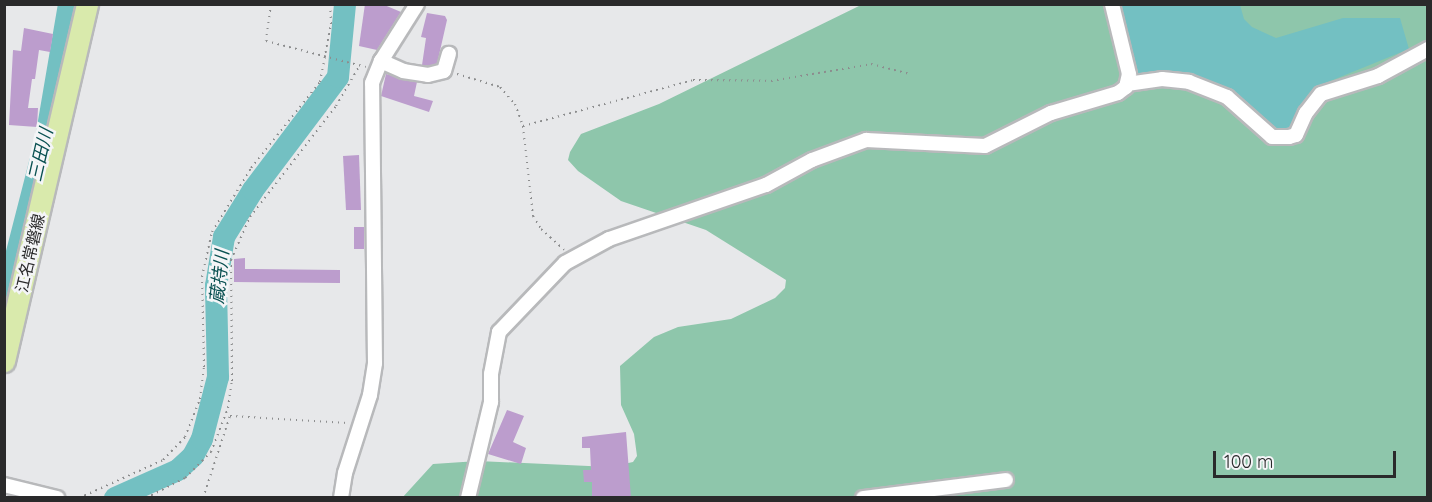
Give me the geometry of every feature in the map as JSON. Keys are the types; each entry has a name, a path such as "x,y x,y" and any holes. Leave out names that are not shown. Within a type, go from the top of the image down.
{"main road":[{"name":"江名常磐線","path":"4,361 87,4"}],"street":[{"path":"341,498 345,473 362,424 375,363 371,105 379,66 417,4"},
{"path":"468,498 491,402 491,374 499,332 573,257 609,239 766,185 812,160 866,140 985,146 1051,113 1118,93 1127,84 1129,74 1113,4"},
{"path":"1127,84 1162,79 1189,82 1227,97 1268,135 1289,136 1296,135 1306,113 1322,94 1378,76 1428,49"},
{"path":"379,66 415,74 444,71 449,54"},
{"path":"863,498 1006,480"},
{"path":"4,484 57,498"}],"path":[{"path":"271,4 266,41 360,65 379,66"},
{"path":"80,498 163,460 185,437 200,399 204,367 202,277 212,232 251,168 316,89 326,57 330,4"},
{"path":"523,126 693,81 771,81 871,64 910,74"},
{"path":"146,498 185,478 211,452 228,408 232,381 231,260 249,217 336,106 360,65"},
{"path":"444,71 500,87 515,104 523,126 533,216 541,229 573,257"},
{"path":"203,498 230,416 362,424"}],"green space":[{"path":"861,5 1427,5 1427,497 402,498 433,464 478,461 610,467 633,462 637,456 634,434 621,405 620,366 654,337 678,327 731,319 775,298 785,288 786,280 706,230 621,201 578,171 568,160 570,152 581,134 659,104"}],"water":[{"path":"1117,5 1240,5 1244,19 1252,27 1276,38 1343,18 1400,18 1409,49 1323,84 1303,102 1291,132 1277,133 1238,99 1137,77"}],"building":[{"path":"365,4 382,4 401,12 377,50 359,46"},
{"path":"427,13 445,16 447,20 437,64 428,66 422,65 426,38 421,37"},
{"path":"24,28 53,34 50,52 39,50 35,79 32,79 28,108 38,108 37,127 9,125 13,50 21,51"},
{"path":"386,74 417,82 414,96 433,101 429,112 381,96"},
{"path":"359,155 361,210 346,210 343,156"},
{"path":"354,227 364,227 364,249 354,249"},
{"path":"245,258 245,269 340,270 340,283 234,282 234,259"},
{"path":"507,410 524,416 513,442 526,448 521,464 488,454"},
{"path":"626,432 631,498 592,498 592,482 584,482 583,470 591,470 590,448 582,448 582,437"}],"waterway":[{"name":"三田川","path":"4,303 46,139 69,4"},
{"name":"蔵持川","path":"115,498 178,470 193,456 202,439 218,377 216,286 224,237 253,190 338,77 345,4"}]}
